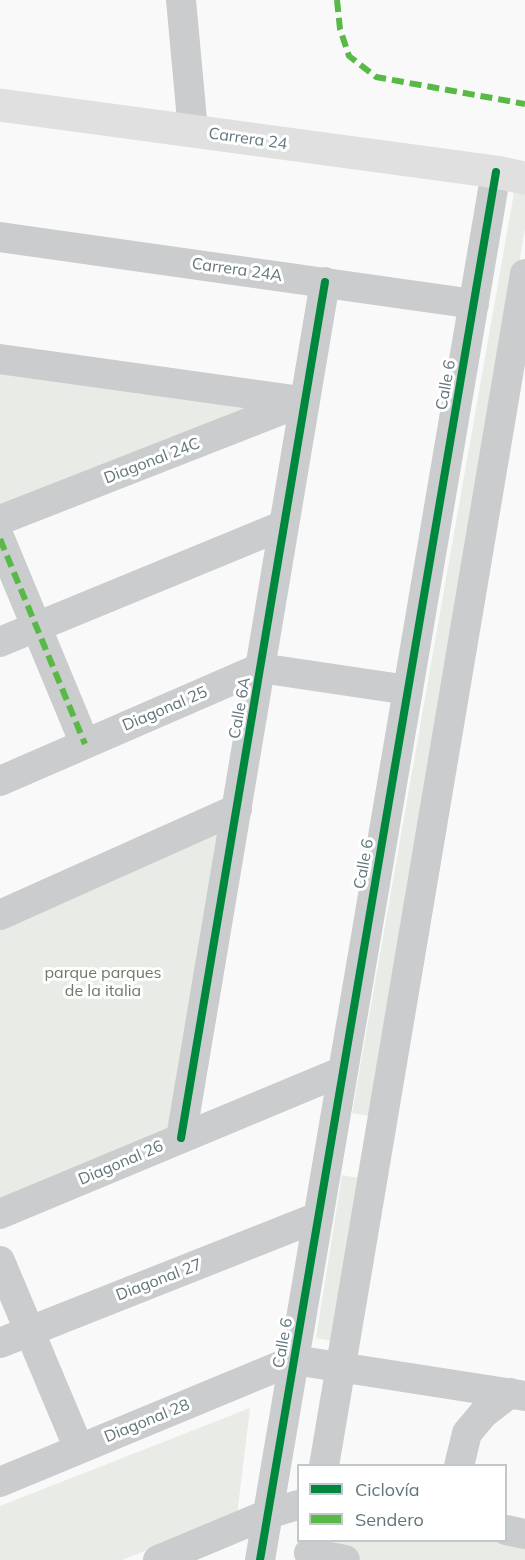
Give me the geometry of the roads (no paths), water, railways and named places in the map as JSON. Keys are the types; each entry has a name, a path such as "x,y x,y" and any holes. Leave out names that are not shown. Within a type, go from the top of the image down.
{"street":[{"path":"181,0 193,131"},
{"name":"Carrera 24","path":"0,105 510,175"},
{"name":"Calle 6","path":"260,1560 474,304 510,175"},
{"name":"Carrera 24A","path":"0,237 474,304"},
{"path":"324,1464 525,274"},
{"name":"Calle 6A","path":"181,1138 325,282"},
{"path":"0,359 304,401"},
{"name":"Diagonal 24C","path":"0,520 304,401"},
{"path":"0,642 284,525"},
{"path":"0,539 85,744"},
{"path":"260,668 408,690"},
{"name":"Diagonal 25","path":"0,781 260,668"},
{"path":"0,915 237,809"},
{"name":"Diagonal 26","path":"0,1214 343,1071"},
{"path":"334,1121 381,1129"},
{"path":"329,1153 375,1161"},
{"name":"Diagonal 27","path":"0,1343 318,1217"},
{"path":"0,1261 79,1449"},
{"path":"294,1360 518,1394"},
{"name":"Diagonal 28","path":"0,1482 294,1360"},
{"path":"459,1464 467,1433 483,1414 518,1394"},
{"path":"158,1560 268,1514 297,1505"},
{"path":"507,1530 525,1534"},
{"path":"309,1551 345,1560"}],"park label":[{"name":"parque parques de la italia","path":"103,982"}]}
